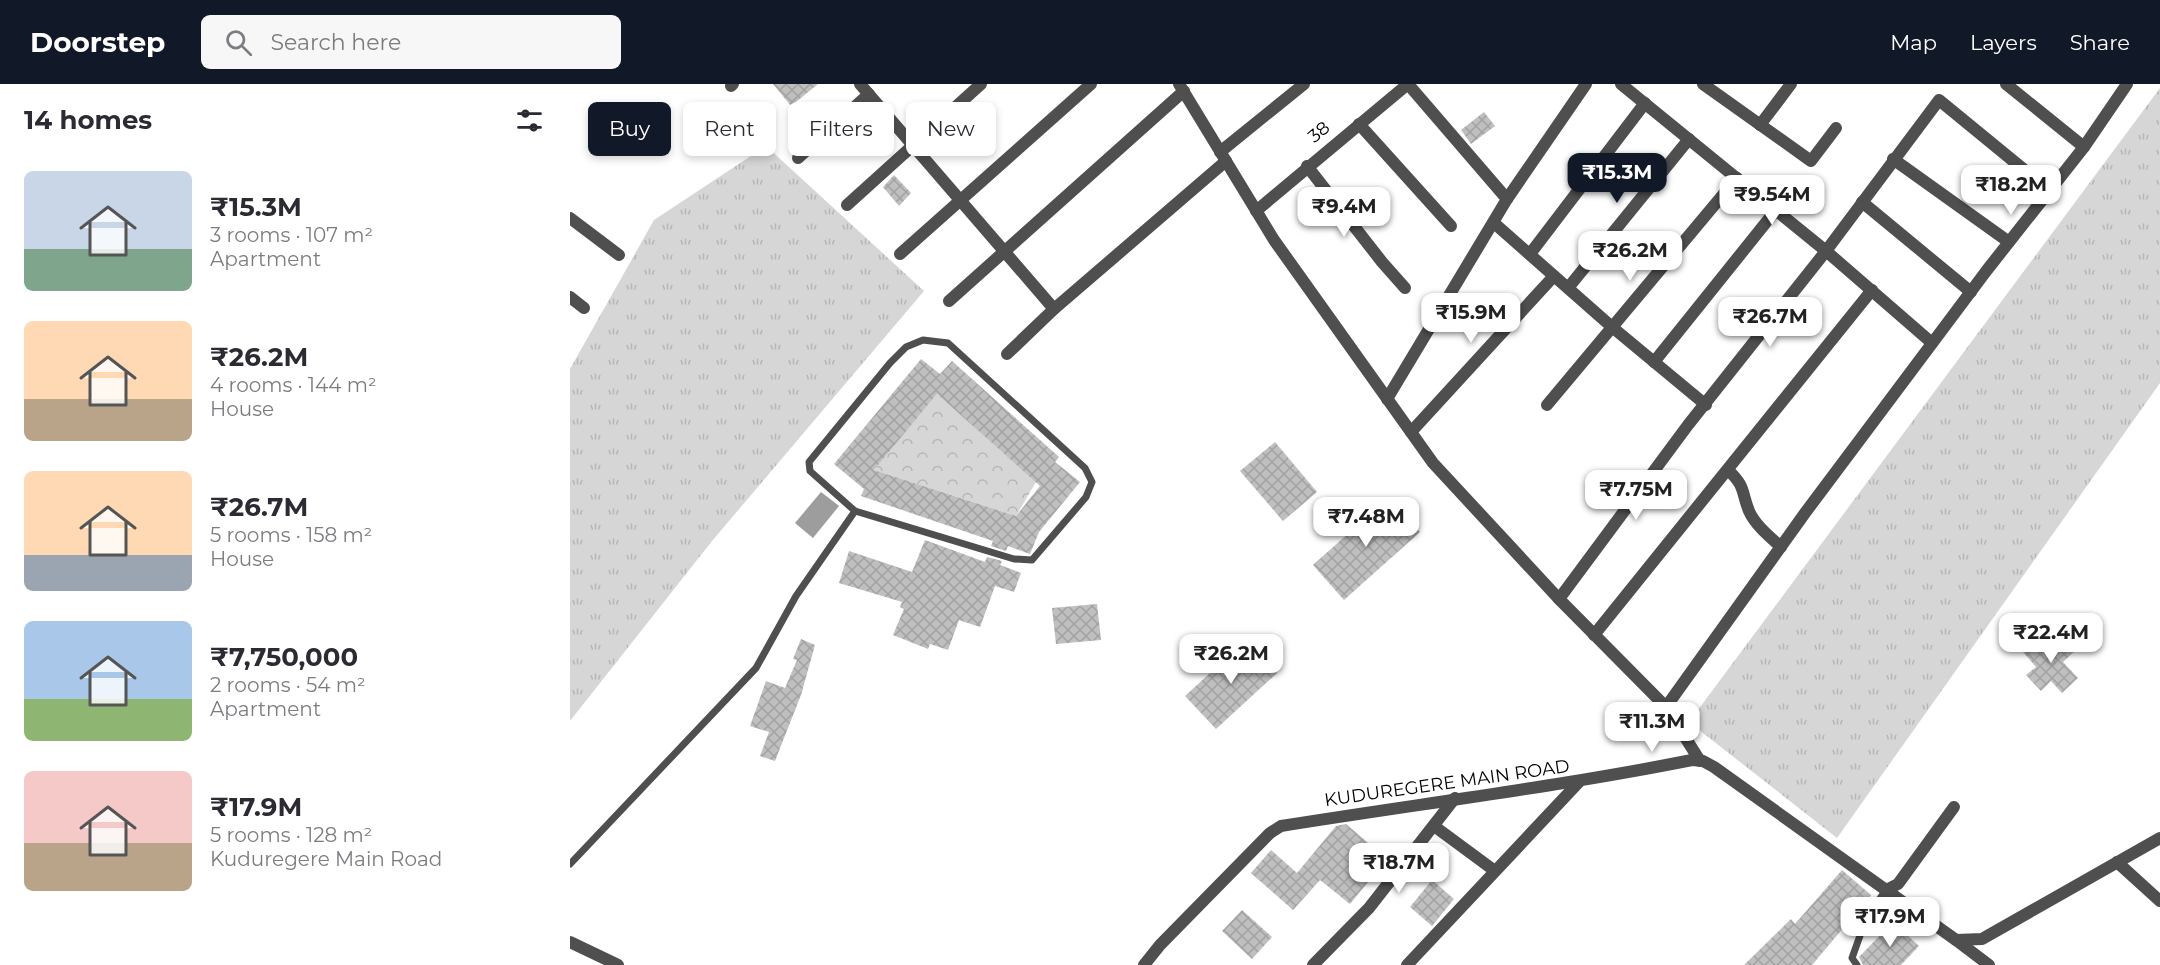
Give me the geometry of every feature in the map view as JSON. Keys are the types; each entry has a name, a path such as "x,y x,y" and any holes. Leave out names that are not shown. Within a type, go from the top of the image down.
{"street":[{"path":"860,84 906,137"},
{"path":"962,102 981,84"},
{"path":"900,255 1091,84"},
{"path":"1007,354 1304,84"},
{"path":"1407,84 1507,199"},
{"name":"38","path":"1256,211 1407,84"},
{"path":"1388,399 1507,199 1586,84"},
{"path":"1621,84 1826,250 1932,343"},
{"path":"1760,125 1791,84"},
{"path":"2006,84 2084,147"},
{"path":"1666,707 1932,343 2084,147 2126,84"},
{"path":"1709,86 1811,161 1836,128"},
{"path":"949,301 1182,88 1274,240 1433,463 1594,636 1666,707 1700,761 1714,767 1989,965"},
{"path":"798,158 869,94"},
{"path":"1559,599 1682,434 1826,250 1939,100 2050,191"},
{"path":"1530,254 1645,103"},
{"path":"1359,124 1451,226"},
{"path":"1568,288 1689,139"},
{"path":"847,205 906,153"},
{"path":"923,156 1054,309"},
{"path":"1893,159 2009,242"},
{"path":"1307,166 1405,288"},
{"path":"1547,405 1737,178"},
{"path":"1862,202 1971,291"},
{"path":"1654,362 1776,210"},
{"path":"570,218 619,255"},
{"path":"1494,223 1612,327 1706,405"},
{"path":"1411,432 1554,276"},
{"path":"1594,636 1872,290"},
{"path":"570,297 584,308"},
{"path":"1728,470 1744,488 1749,512 1781,547"},
{"name":"KUDUREGERE MAIN ROAD","path":"1151,962 1270,833 1281,826 1455,798 1579,782 1700,761"},
{"path":"1407,965 1579,782"},
{"path":"1313,965 1369,908 1455,798"},
{"path":"1886,890 1898,884 1953,807"},
{"path":"1434,826 1495,871"},
{"path":"1956,940 1982,939 2160,838"},
{"path":"2117,862 2160,901"},
{"path":"570,942 618,965"}],"lane":[{"path":"923,340 948,343 1085,468 1092,482 1086,497 1032,560 1014,559 855,511 810,471 809,462 890,363 906,347 923,340"},
{"path":"570,864 756,668 796,596 855,511"},
{"path":"1857,965 1852,958 1863,924 1886,890"}],"green space":[{"path":"2160,88 2160,383 1837,838 1689,722"},
{"path":"776,155 924,291 712,541 570,721 570,369 654,220 751,156"},
{"path":"937,394 1036,482 1016,516 874,470"}],"shaded area":[{"path":"821,492 839,506 813,538 795,523"}],"building":[{"path":"773,84 818,84 796,102 788,102"},
{"path":"1484,112 1495,126 1471,144 1461,130"},
{"path":"894,175 911,193 899,206 883,187"},
{"path":"921,359 940,374 952,361 1059,457 1055,462 1080,482 1039,532 1030,554 1008,546 1006,551 991,546 993,541 861,496 864,489 834,464","holes":["937,394 1040,486 1016,516 874,470"]},
{"path":"1275,442 1317,492 1283,521 1240,471"},
{"path":"1389,497 1420,532 1344,600 1313,565"},
{"path":"925,540 985,562 987,557 1002,561 1000,565 1021,573 1014,592 995,586 980,627 959,620 948,650 930,644 928,649 893,635 904,609 900,607 902,602 839,583 849,551 912,572"},
{"path":"1097,604 1101,640 1056,644 1052,608"},
{"path":"2063,636 2076,650 2063,662 2078,678 2062,693 2051,681 2041,691 2026,675 2036,667 2023,652 2039,638 2049,649"},
{"path":"801,639 815,645 801,695 775,761 760,756 769,732 750,726 766,681 785,688 797,660 793,659"},
{"path":"1246,640 1277,673 1216,729 1185,696"},
{"path":"1346,824 1387,859 1350,904 1320,880 1293,910 1251,873 1271,850 1297,873 1336,826"},
{"path":"1842,870 1871,895 1812,965 1744,965 1791,919 1795,924"},
{"path":"1432,880 1454,899 1432,926 1410,907"},
{"path":"1242,910 1272,937 1252,959 1222,931"},
{"path":"1893,922 1919,946 1901,965 1863,965 1859,957"}]}
